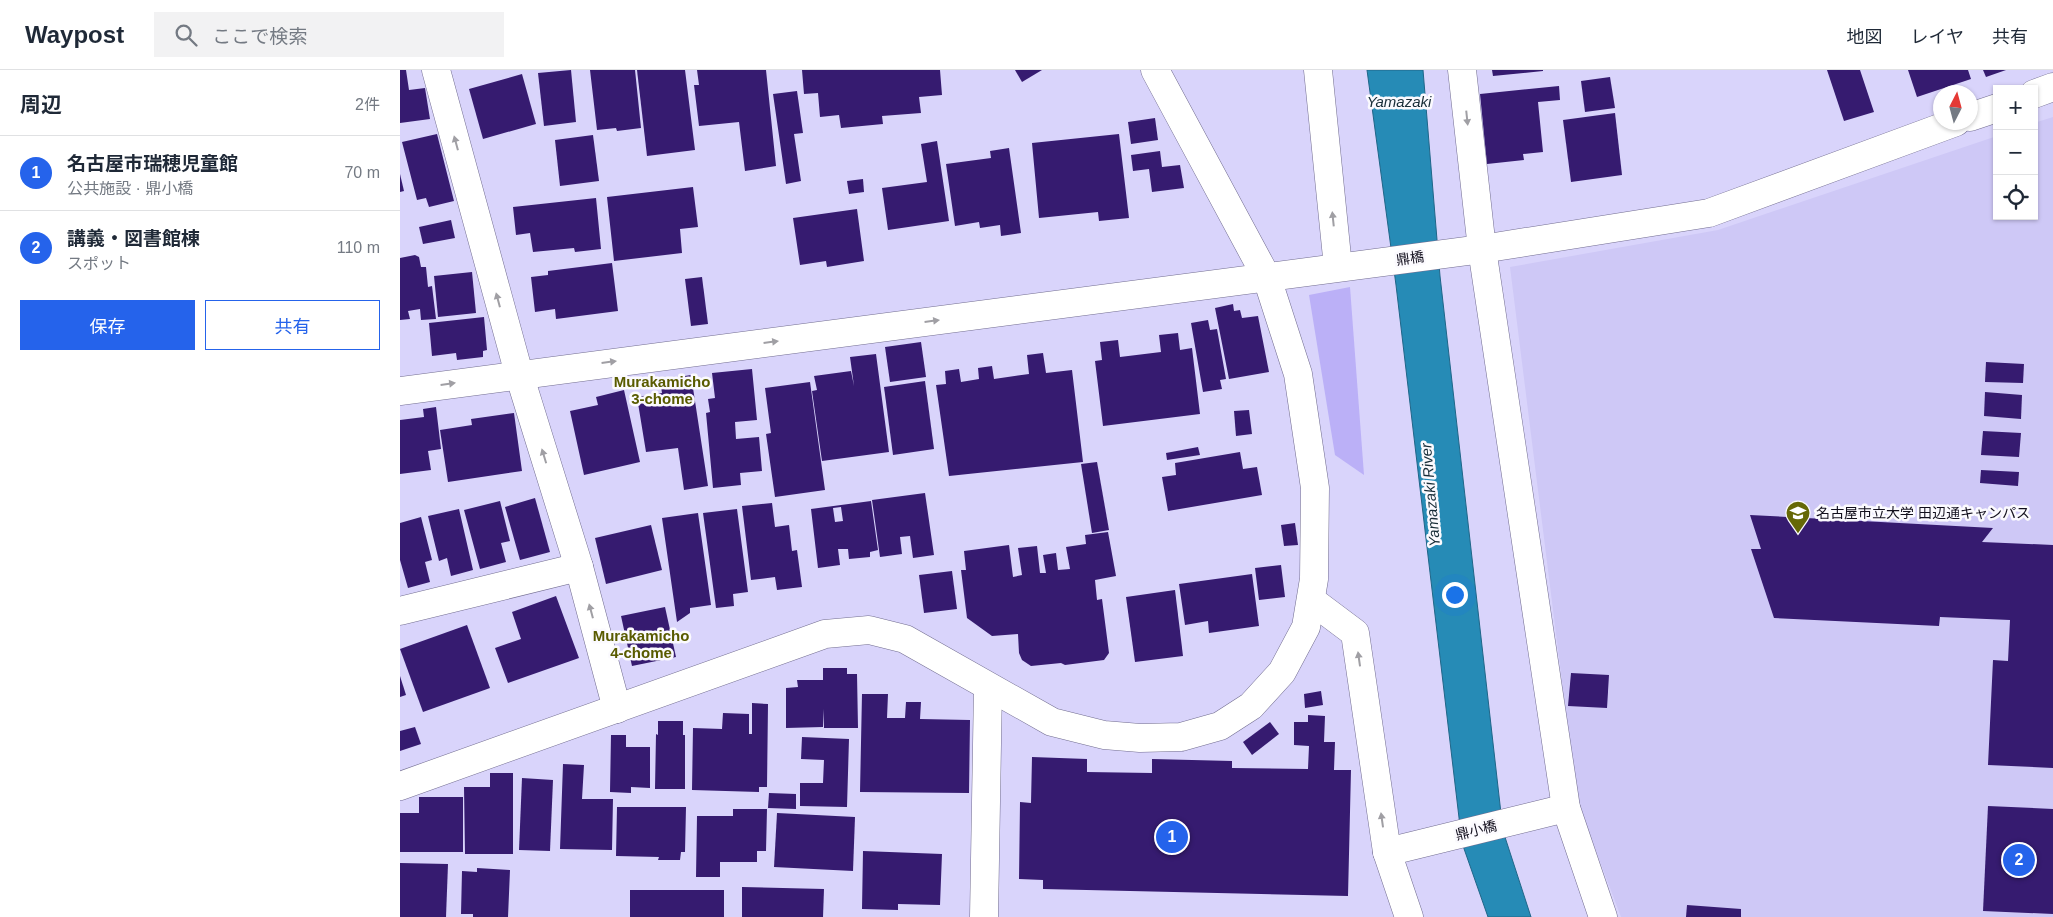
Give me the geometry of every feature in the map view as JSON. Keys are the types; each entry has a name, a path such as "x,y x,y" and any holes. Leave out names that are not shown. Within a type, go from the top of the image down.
{"street":[{"path":"436,70 519,374 579,566 617,709"},
{"path":"400,786 825,634 869,630 905,639 1052,722 1095,733 1140,738 1181,737 1220,726 1251,706 1282,672 1306,627 1314,579 1315,488 1298,374 1268,278 1155,70"},
{"path":"1318,70 1345,266"},
{"path":"1462,70 1475,250 1558,810 1603,917"},
{"path":"2038,93 2053,87"},
{"path":"1978,114 1993,109"},
{"name":"鼎橋","path":"400,391 1475,250 1709,213 1934,130"},
{"path":"400,611 579,566"},
{"path":"1310,600 1355,633 1409,917"},
{"path":"984,917 988,687"},
{"name":"鼎小橋","path":"1395,850 1558,810"}],"shaded area":[{"name":"名古屋市立大学 田辺通キャンパス","path":"2053,117 2053,917 1621,917 1577,801 1510,267 1718,230 1993,137 1993,220 2038,220 2038,122"},
{"path":"1350,287 1364,475 1335,455 1309,295"}],"water":[{"name":"Yamazaki","path":"1367,70 1423,70 1440,276 1503,831 1531,917 1488,917 1462,843 1396,285"}],"building":[{"path":"400,70 406,70 409,90 425,88 430,119 400,123"},
{"path":"571,70 576,122 544,126 538,73"},
{"path":"590,70 635,70 641,128 617,131 616,128 597,130"},
{"path":"637,70 685,70 695,150 647,156"},
{"path":"697,70 766,70 776,166 745,171 739,122 699,126 694,85 699,85"},
{"path":"802,70 940,70 942,95 919,97 921,113 882,116 883,124 841,128 839,115 820,117 818,93 804,94"},
{"path":"1015,70 1042,70 1022,82"},
{"path":"1492,70 1543,70 1543,71 1493,76"},
{"path":"1827,70 1860,70 1874,112 1844,121"},
{"path":"1908,70 1968,70 1971,79 1953,85 1933,85 1933,92 1917,97"},
{"path":"1983,70 2006,70 1986,77"},
{"path":"522,74 536,124 483,139 469,89"},
{"path":"1610,77 1615,108 1585,112 1581,81"},
{"path":"1559,86 1560,100 1538,102 1543,152 1523,154 1524,160 1487,164 1480,94"},
{"path":"797,91 803,133 794,134 801,181 786,184 773,94"},
{"path":"1615,113 1622,175 1571,182 1563,120"},
{"path":"1155,118 1158,140 1131,144 1128,122"},
{"path":"437,134 454,201 429,207 426,198 417,200 402,142"},
{"path":"1119,134 1129,218 1099,221 1098,212 1039,218 1032,143"},
{"path":"593,135 599,181 560,186 555,140"},
{"path":"937,141 949,221 888,230 882,188 927,182 921,144"},
{"path":"1009,148 1021,233 1001,236 1000,225 980,228 979,222 955,226 946,164 991,158 990,151"},
{"path":"1160,151 1162,167 1180,165 1184,188 1152,192 1149,169 1133,171 1131,155"},
{"path":"400,174 404,191 400,192"},
{"path":"863,179 864,192 849,194 847,181"},
{"path":"693,187 698,227 680,229 682,253 614,261 607,197"},
{"path":"596,198 601,249 575,252 574,248 533,252 530,233 516,235 513,207"},
{"path":"857,209 864,261 827,267 826,261 800,265 793,218"},
{"path":"451,220 455,238 423,244 419,227"},
{"path":"415,255 419,257 421,267 426,267 428,287 432,286 436,319 421,320 420,309 408,311 410,319 400,320 400,258"},
{"path":"612,263 618,311 556,319 555,309 535,312 531,277 548,275 548,271"},
{"path":"472,272 476,313 438,317 434,276"},
{"path":"702,277 708,324 691,326 685,279"},
{"path":"1233,304 1234,311 1240,310 1242,318 1258,316 1269,372 1229,379 1215,308"},
{"path":"484,317 487,350 483,351 483,357 457,360 456,353 432,356 429,323"},
{"path":"1208,320 1210,330 1217,329 1226,379 1220,380 1222,389 1203,392 1191,323"},
{"path":"1178,333 1180,350 1192,348 1200,414 1103,426 1095,361 1102,360 1100,342 1118,340 1120,357 1161,352 1159,335"},
{"path":"921,342 926,377 890,382 885,347"},
{"path":"1043,353 1046,373 1072,370 1083,462 949,476 936,385 946,384 945,371 959,369 961,382 979,379 978,368 992,366 994,379 1029,374 1027,355"},
{"path":"876,354 889,452 822,461 812,391 817,390 814,376 851,371 854,386 850,357"},
{"path":"1986,362 2024,364 2023,383 1985,382"},
{"path":"752,369 757,420 735,422 736,439 759,437 762,471 740,473 741,485 713,488 706,413 710,412 708,399 715,398 712,373"},
{"path":"691,375 708,486 684,490 678,448 646,452 637,397 662,393 660,380"},
{"path":"925,381 934,449 893,455 884,387"},
{"path":"810,382 825,490 775,497 766,434 771,433 765,388"},
{"path":"624,390 640,462 584,475 570,411 598,405 596,397"},
{"path":"1985,392 2022,395 2021,419 1984,416"},
{"path":"436,407 441,449 428,451 431,470 400,474 400,420 424,417 423,409"},
{"path":"1249,410 1252,434 1236,436 1234,411"},
{"path":"514,413 522,471 448,482 440,430 472,425 471,419"},
{"path":"1983,431 2021,433 2019,457 1981,455"},
{"path":"1198,447 1200,455 1167,460 1166,453"},
{"path":"1240,452 1243,469 1257,467 1262,495 1168,511 1162,477 1176,475 1175,463"},
{"path":"1097,462 1109,530 1092,533 1081,464"},
{"path":"1981,470 2019,472 2018,486 1980,483"},
{"path":"925,493 934,555 913,558 910,536 900,537 902,554 880,557 872,500"},
{"path":"535,498 550,552 520,560 505,507"},
{"path":"500,501 510,541 501,543 506,562 480,569 464,510"},
{"path":"871,501 878,550 870,552 870,557 849,559 848,549 838,549 840,565 818,568 811,509","holes":["841,507 843,521 835,522 833,508"]},
{"path":"772,503 775,527 789,525 792,551 797,550 802,587 777,590 775,577 751,580 742,506"},
{"path":"459,509 473,570 451,576 447,558 439,561 428,516"},
{"path":"737,509 748,592 733,594 734,606 716,608 703,513"},
{"path":"698,513 711,605 690,608 690,613 677,622 662,518"},
{"path":"1750,515 1993,528 1982,542 2053,545 2053,768 1988,765 1993,660 2008,661 2010,620 1940,617 1939,626 1774,618 1751,549 1761,549"},
{"path":"421,517 432,560 425,562 430,582 408,588 400,560 400,523"},
{"path":"1295,523 1298,545 1284,546 1281,525"},
{"path":"651,525 662,570 606,584 595,538"},
{"path":"1108,532 1116,576 1095,580 1097,600 1102,599 1109,653 1104,660 1065,665 1061,663 1031,666 1022,660 1019,653 1018,634 992,636 967,618 961,570 966,570 964,551 1009,545 1013,577 1022,575 1018,548 1037,546 1040,573 1046,573 1043,555 1056,553 1058,570 1070,569 1066,547 1086,544 1085,535"},
{"path":"1281,565 1285,597 1259,600 1255,568"},
{"path":"952,571 957,609 924,613 919,575"},
{"path":"1252,574 1259,626 1209,633 1208,621 1185,625 1179,584"},
{"path":"1175,590 1183,656 1135,662 1126,597"},
{"path":"556,596 579,658 508,683 495,648 521,639 512,612"},
{"path":"665,607 676,657 632,666 621,616"},
{"path":"467,625 490,688 423,712 400,649"},
{"path":"823,668 847,668 847,674 857,674 858,728 824,728 824,709 823,727 786,728 786,688 798,687 797,680 823,680"},
{"path":"1571,673 1609,675 1607,708 1568,706"},
{"path":"400,676 406,695 400,697"},
{"path":"1321,691 1323,705 1305,708 1304,694"},
{"path":"862,694 888,694 887,718 905,718 906,702 921,702 920,719 970,720 969,793 860,792"},
{"path":"752,703 768,704 767,787 759,787 759,792 692,790 693,728 722,729 723,713 749,714 749,734 752,734"},
{"path":"1308,715 1325,716 1324,742 1335,742 1334,770 1351,770 1348,896 1043,889 1043,880 1019,879 1020,802 1031,803 1032,757 1087,759 1087,772 1152,773 1152,759 1232,761 1232,768 1308,769 1309,746 1294,745 1294,722 1308,722"},
{"path":"658,721 683,721 683,735 685,735 685,789 655,789"},
{"path":"1270,722 1279,734 1252,755 1243,742"},
{"path":"415,727 421,744 400,751 400,731"},
{"path":"611,735 626,735 626,747 650,747 650,788 631,787 631,793 610,792"},
{"path":"802,737 849,739 847,807 800,806 800,783 823,783 824,760 801,759"},
{"path":"563,764 584,765 582,799 613,799 612,850 560,849"},
{"path":"490,773 513,773 513,854 465,854 464,787 490,787"},
{"path":"522,778 553,780 550,851 519,850"},
{"path":"769,793 796,794 796,809 768,808"},
{"path":"419,797 463,797 463,852 400,852 400,813 419,813"},
{"path":"1988,806 2053,809 2053,914 1983,911"},
{"path":"617,807 686,807 685,852 681,852 680,860 658,860 659,857 616,856"},
{"path":"733,809 767,809 766,851 757,851 757,862 720,862 720,877 696,877 697,816 733,816"},
{"path":"777,813 855,817 853,871 774,867"},
{"path":"863,851 942,854 940,905 898,904 898,910 862,909"},
{"path":"400,863 448,864 446,917 400,917"},
{"path":"477,868 510,870 508,917 473,917 473,914 461,914 462,871 477,872"},
{"path":"742,887 824,889 823,917 742,917"},
{"path":"630,890 724,890 724,917 630,917"},
{"path":"1687,905 1741,909 1741,917 1686,917"}],"place":[{"name":"名古屋市立大学 田辺通キャンパス","path":"1798,534"},
{"name":"名古屋市瑞穂児童館","path":"1172,837"},
{"name":"講義・図書館棟","path":"2019,860"}],"district":[{"name":"Murakamicho 3-chome","path":"662,390"},
{"name":"Murakamicho 4-chome","path":"641,644"}],"water label":[{"name":"Yamazaki River","path":"1430,495"}]}
